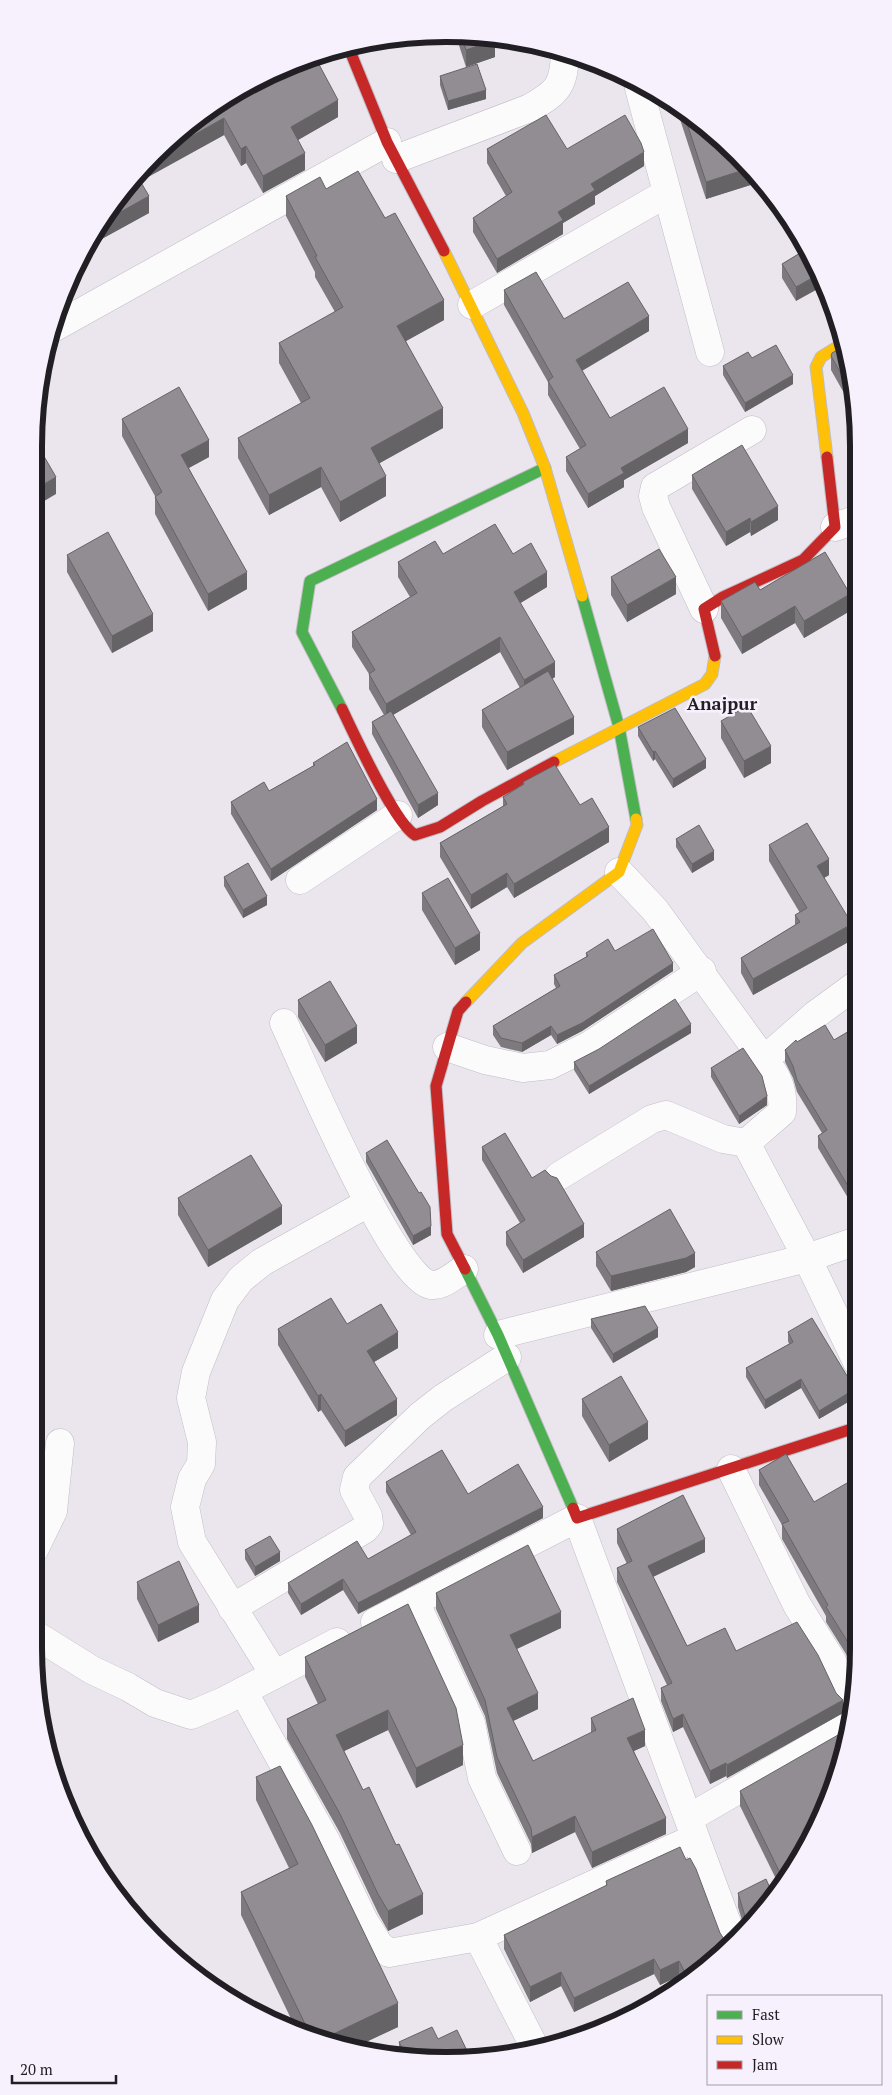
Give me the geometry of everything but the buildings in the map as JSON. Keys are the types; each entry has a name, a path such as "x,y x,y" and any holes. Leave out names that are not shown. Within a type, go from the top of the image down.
{"main road":[{"path":"351,54 392,151 472,305 523,413 546,468 619,727 637,825 619,872 522,943 458,1011 436,1086 440,1164 447,1234 502,1346 577,1518 850,1430"},
{"path":"546,468 310,581 302,632 398,815 407,830 415,835 429,833 460,813 619,727 705,684 712,675 716,657 704,618 704,609 723,596 803,560 845,523 820,391 815,376 816,362 825,352 837,346"}],"street":[{"path":"62,323 392,151 530,108 550,97 560,86 565,60"},
{"path":"640,93 710,352"},
{"path":"472,305 667,192"},
{"path":"704,609 656,506 653,496 655,487 752,430"},
{"path":"300,880 398,815"},
{"path":"559,1176 652,1119 666,1115 723,1139 746,1142 782,1112 783,1096 772,1069 656,910 619,872"},
{"path":"447,1047 485,1060 523,1068 550,1065 590,1045 702,971"},
{"path":"764,1060 815,1015 850,989"},
{"path":"284,1023 368,1203 415,1277 430,1285 442,1283 464,1269"},
{"path":"746,1142 807,1258 850,1347"},
{"path":"274,1674 192,1542 185,1507 192,1479 201,1464 202,1442 192,1398 196,1372 225,1300 241,1279 262,1262 368,1203"},
{"path":"232,1608 365,1529 369,1524 368,1516 354,1490 357,1477 420,1416 502,1346 807,1258 850,1243"},
{"path":"42,1534 53,1511 60,1443"},
{"path":"731,1469 797,1605 832,1661 847,1692"},
{"path":"42,1639 92,1670 128,1687 155,1703 191,1715 224,1701 577,1518 731,1934"},
{"path":"415,1601 471,1723 482,1778 517,1851"},
{"path":"243,1691 326,1841 364,1921 379,1945 389,1953 478,1937 692,1828 841,1730"},
{"path":"478,1937 533,2043"}],"traffic: fast":[{"path":"342,709 302,632 310,581 545,468"},
{"path":"582,596 619,727 636,819"},
{"path":"465,1269 498,1335 573,1508"}],"traffic: slow":[{"path":"444,251 523,413 545,468 582,596"},
{"path":"827,457 816,367 821,357 837,347"},
{"path":"554,762 705,684 712,674 715,656"},
{"path":"466,1002 522,943 619,872 637,825 636,819"}],"traffic: jam":[{"path":"351,54 387,142 444,251"},
{"path":"715,656 704,609 723,597 803,560 835,527 827,457"},
{"path":"342,709 386,797 406,827 415,835 440,827 482,801 554,762"},
{"path":"465,1269 447,1234 436,1086 458,1011 466,1002"},
{"path":"573,1508 577,1518 850,1430"}],"district":[{"name":"Anajpur","path":"722,704"}]}
